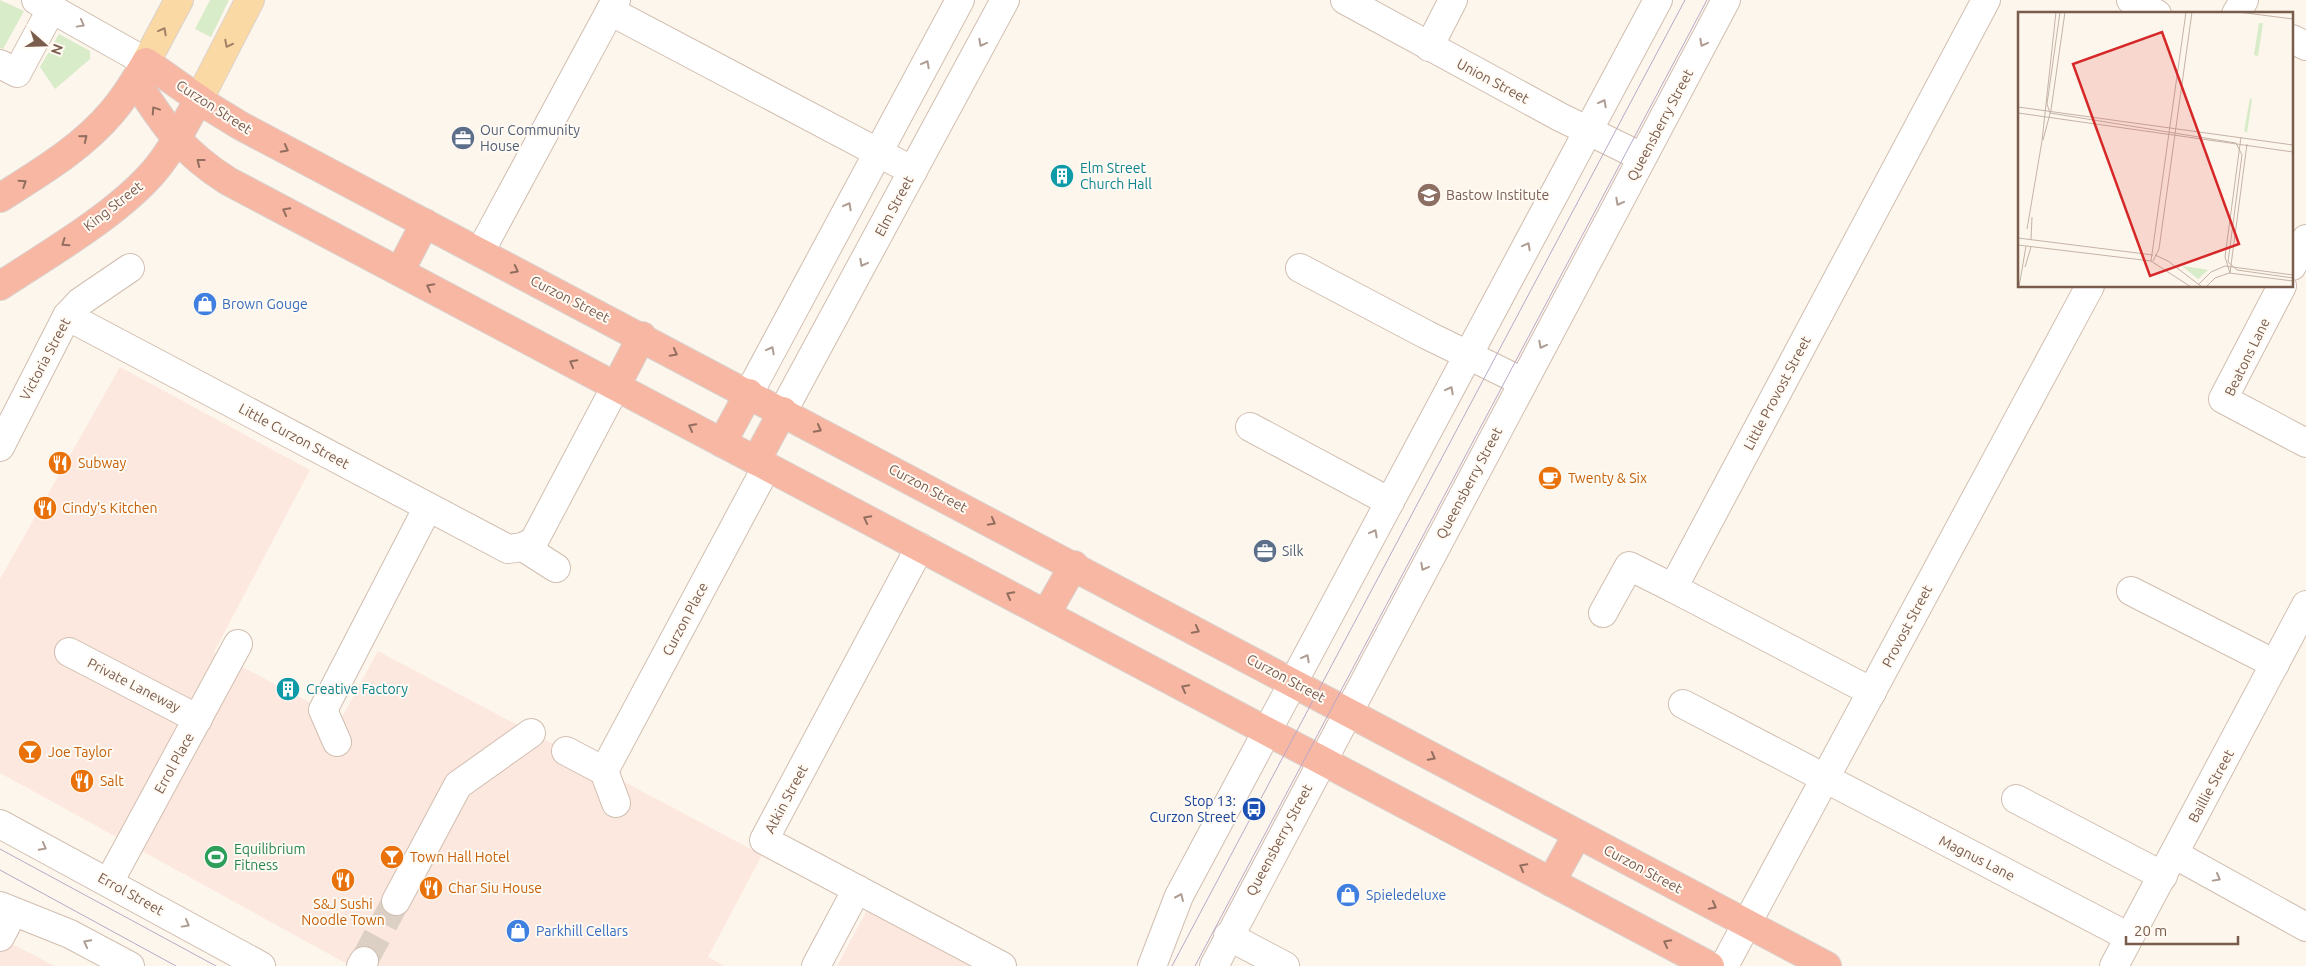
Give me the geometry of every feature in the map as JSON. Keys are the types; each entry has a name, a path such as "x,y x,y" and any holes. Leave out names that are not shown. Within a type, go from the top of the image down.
{"highway":[{"name":"Curzon Street","path":"141,71 199,99 241,126 642,336 1577,835 1827,966"},
{"name":"Curzon Street","path":"141,71 176,139 202,164 228,181 1710,966"},
{"path":"0,198 46,168 97,128 112,112 141,71"},
{"name":"King Street","path":"0,286 84,230 137,189 150,176 176,139 199,99"},
{"path":"400,271 425,223"},
{"path":"616,386 642,336"},
{"path":"722,443 749,393"},
{"path":"762,464 783,411"},
{"path":"1046,614 1074,565"},
{"path":"1551,882 1577,835"}],"main road":[{"path":"141,71 179,0"},
{"path":"199,99 250,0"}],"street":[{"path":"749,393 960,0"},
{"name":"Elm Street","path":"783,411 1005,0"},
{"name":"Union Street","path":"1345,0 1588,131 1642,158"},
{"path":"1429,46 1453,0"},
{"path":"1152,966 1179,896 1658,0"},
{"name":"Queensberry Street","path":"1214,966 1228,936 1726,0"},
{"name":"Little Provost Street","path":"1673,588 1986,0"},
{"path":"2131,0 2153,12"},
{"name":"Curzon Street","path":"44,4 141,71"},
{"path":"9,68 44,4"},
{"path":"480,252 613,6 913,171"},
{"path":"2294,41 2306,46"},
{"path":"2294,262 2306,239"},
{"name":"Victoria Street","path":"0,447 67,316 80,302 130,268"},
{"path":"1300,268 1523,382"},
{"name":"Provost Street","path":"1724,966 2089,288"},
{"name":"Beatons Lane","path":"2281,288 2223,399 2306,443"},
{"name":"Little Curzon Street","path":"67,316 508,549 523,547 556,568"},
{"path":"523,547 534,541 616,386"},
{"path":"1250,427 1390,502"},
{"name":"Curzon Place","path":"604,772 762,464"},
{"path":"337,742 323,710 428,507"},
{"name":"Atkin Street","path":"920,547 764,840 1002,966"},
{"path":"1603,613 1628,566 1872,692"},
{"path":"2131,591 2275,664"},
{"name":"Baillie Street","path":"2114,966 2306,605"},
{"name":"Errol Place","path":"109,882 238,644"},
{"name":"Private Laneway","path":"70,652 198,719"},
{"name":"Magnus Lane","path":"1683,704 1825,780 2129,937"},
{"path":"396,901 458,785 530,733"},
{"path":"566,751 604,772 616,803"},
{"path":"2016,799 2306,927"},
{"name":"Errol Street","path":"0,824 262,966"},
{"path":"816,966 857,889"},
{"path":"0,937 6,909 70,934 130,966"},
{"path":"1228,936 1285,966"}],"shaded area":[{"path":"120,367 310,470 214,652 341,719 378,651 762,855 708,957 724,966 351,966 0,773 0,579"},
{"path":"867,910 972,966 837,966"},
{"path":"0,938 55,966 0,966"}],"green space":[{"path":"0,0 24,11 3,49 0,48"},
{"path":"210,0 229,0 211,37 195,29"},
{"path":"59,34 90,51 90,59 55,89 40,67"}],"tunnel":[{"path":"364,961 396,901"}],"tram line":[{"path":"1172,966 1685,0"},
{"path":"1195,966 1707,0"},
{"path":"0,849 216,966"},
{"path":"0,870 176,966"}],"place":[{"name":"Our Community House","path":"463,138"},
{"name":"Elm Street Church Hall","path":"1062,176"},
{"name":"Bastow Institute","path":"1429,195"},
{"name":"Brown Gouge","path":"205,304"},
{"name":"Subway","path":"60,463"},
{"name":"Twenty & Six","path":"1550,478"},
{"name":"Cindy's Kitchen","path":"45,508"},
{"name":"Silk","path":"1265,551"},
{"name":"Creative Factory","path":"288,689"},
{"name":"Joe Taylor","path":"30,752"},
{"name":"Salt","path":"82,781"},
{"name":"Stop 13: Curzon Street","path":"1254,809"},
{"name":"Equilibrium Fitness","path":"216,857"},
{"name":"Town Hall Hotel","path":"392,857"},
{"name":"S&J Sushi Noodle Town","path":"343,880"},
{"name":"Char Siu House","path":"431,888"},
{"name":"Spieledeluxe","path":"1348,895"},
{"name":"Parkhill Cellars","path":"518,931"}]}
